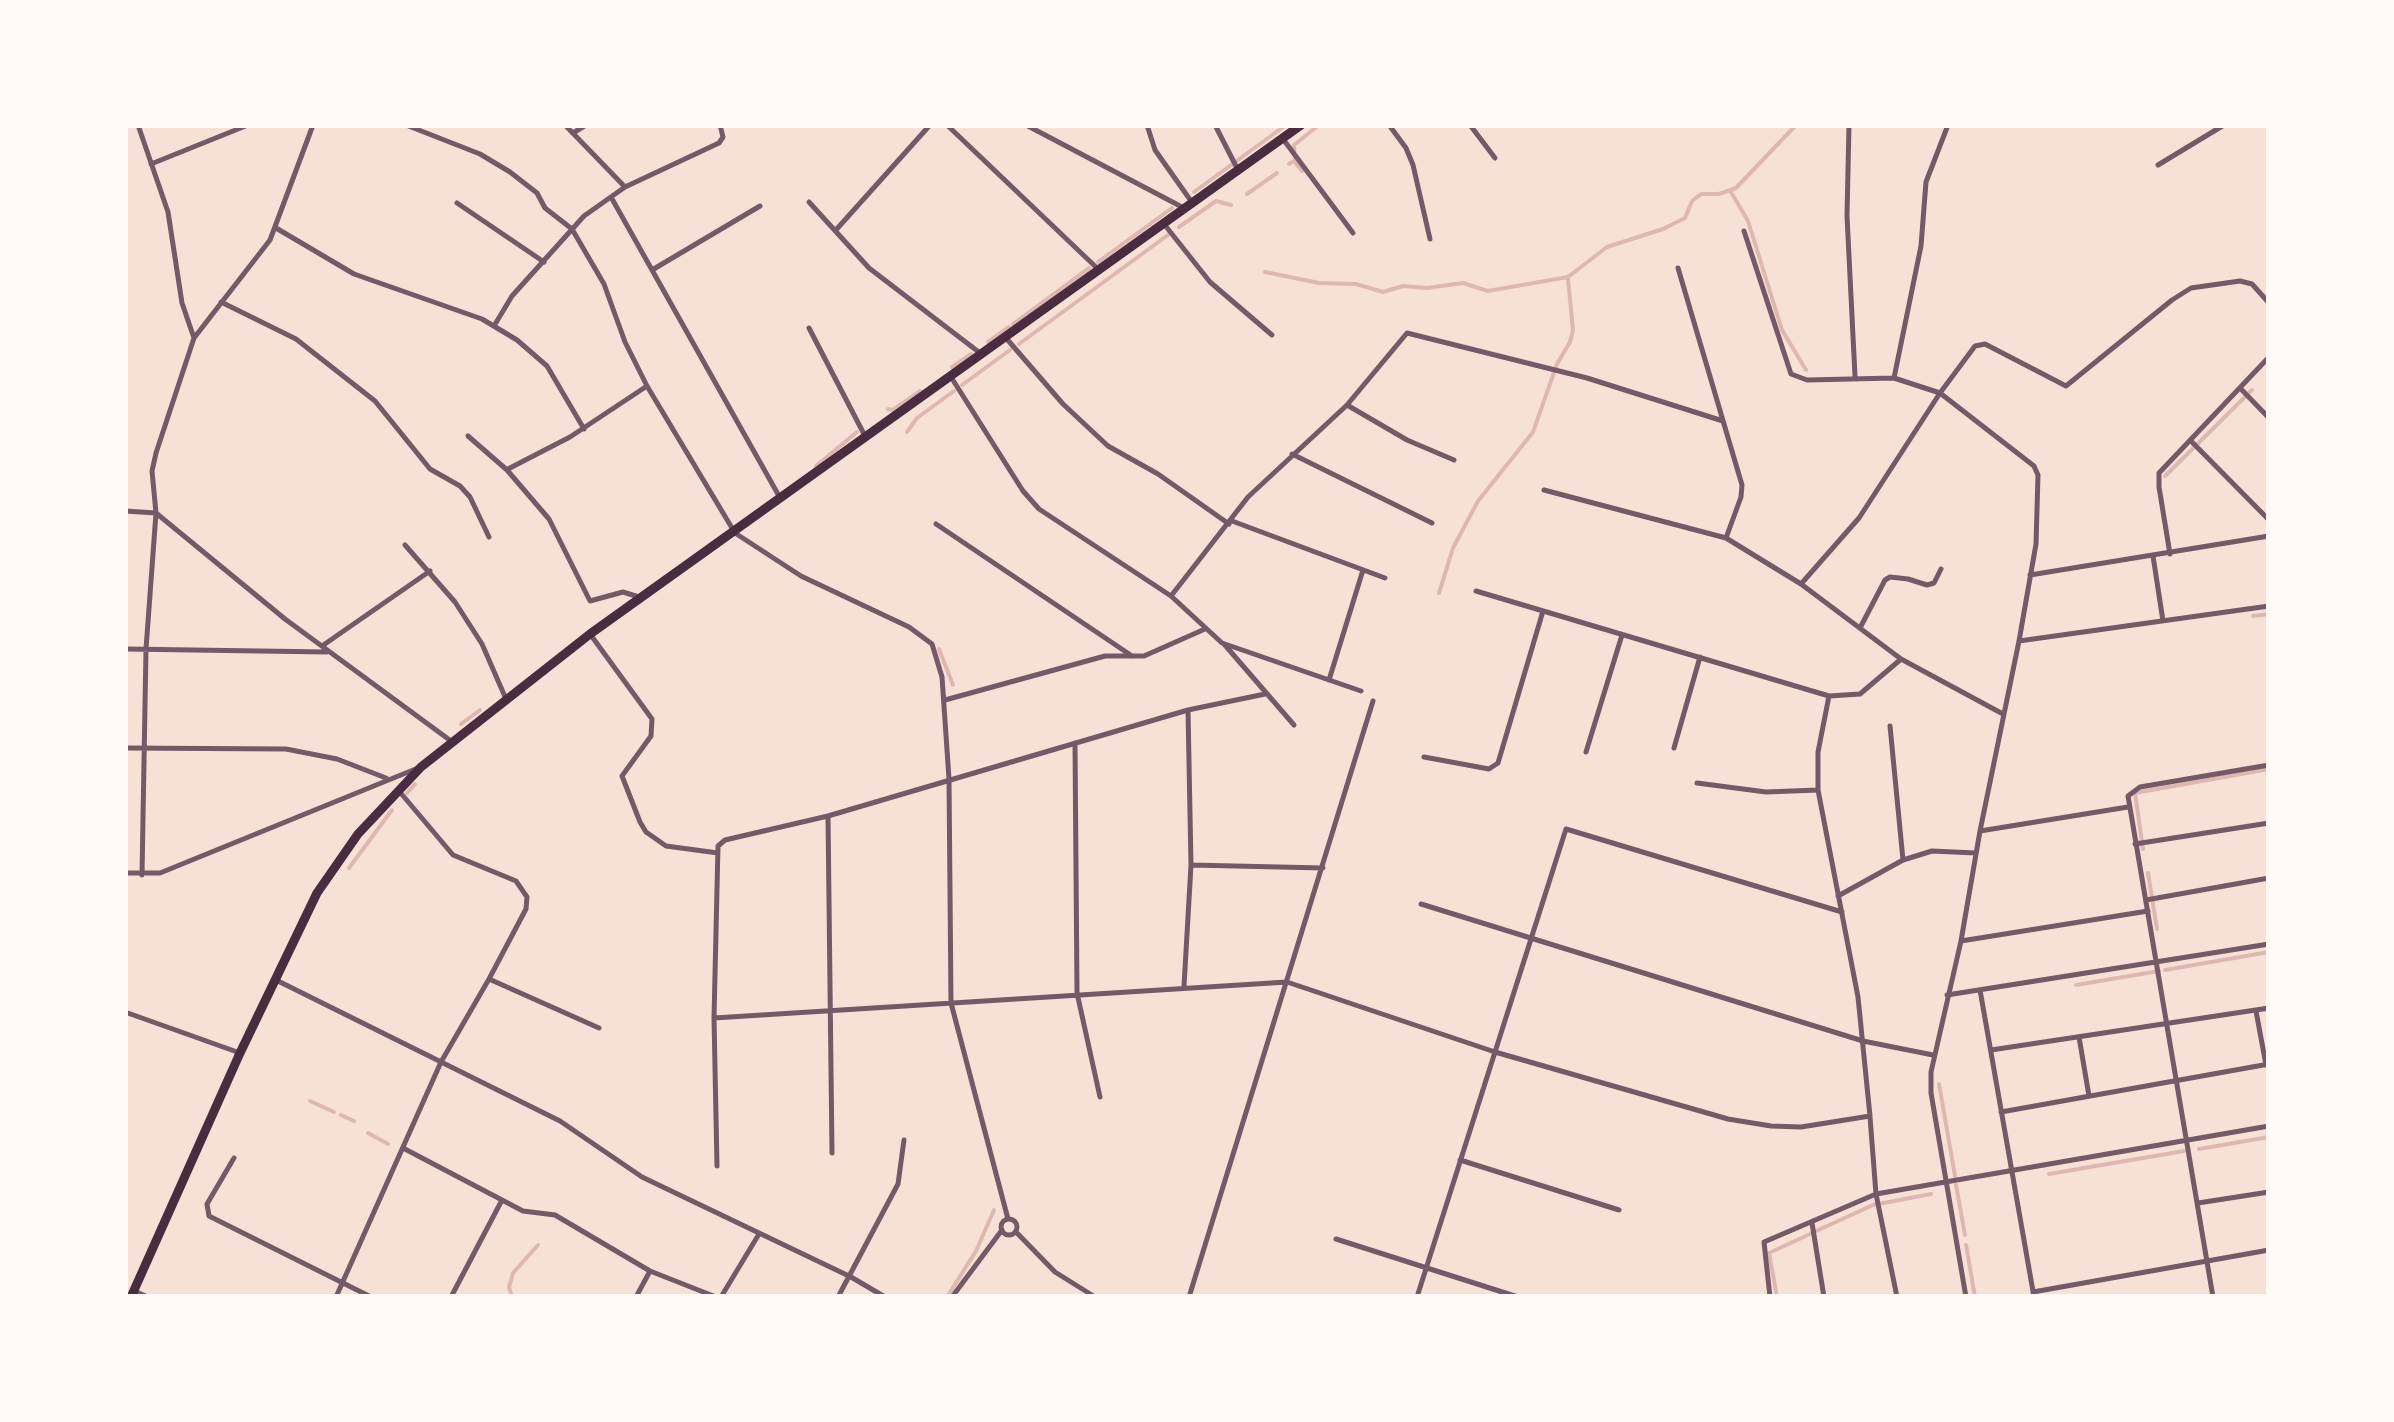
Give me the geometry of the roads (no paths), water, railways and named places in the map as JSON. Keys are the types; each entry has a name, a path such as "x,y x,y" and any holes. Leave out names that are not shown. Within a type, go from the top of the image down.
{"main road":[{"path":"133,1294 240,1053 328,875 366,824 398,790 451,741 590,634 1300,125"}],"street":[{"path":"138,125 168,212 182,303 194,338"},
{"path":"152,164 248,125"},
{"path":"142,875 146,649 156,513 152,472 156,452 194,338 276,228 313,125"},
{"path":"406,125 480,154 510,172 572,229 604,284 647,386 736,533 801,576 922,634 932,644 944,700 949,779 950,1004 1008,1219"},
{"path":"565,125 625,187"},
{"path":"573,133 586,125"},
{"path":"494,326 512,296 572,229 625,187 719,144 723,137 720,125"},
{"path":"835,231 930,125"},
{"path":"947,125 1099,270"},
{"path":"1026,125 1188,206"},
{"path":"1146,125 1155,150 1188,206"},
{"path":"1214,125 1238,170"},
{"path":"1389,125 1413,165 1430,239"},
{"path":"1470,125 1495,158"},
{"path":"1849,125 1847,216 1855,376"},
{"path":"1894,378 1921,246 1926,182 1948,125"},
{"path":"2158,166 2224,125"},
{"path":"1282,138 1353,233"},
{"path":"610,197 781,499"},
{"path":"809,202 869,268 980,353"},
{"path":"457,203 544,262"},
{"path":"652,270 760,206"},
{"path":"1164,224 1210,282 1272,335"},
{"path":"276,228 354,274 410,290 494,326 547,366 584,429"},
{"path":"1744,231 1791,374 1806,380 1894,378 1940,392 2037,470 2039,515 2020,642 1961,941 1933,1055 1931,1093 1966,1297"},
{"path":"1678,268 1742,485 1726,538"},
{"path":"1801,584 1859,518 1940,392 1980,344 2066,386 2190,288 2240,280 2252,284 2269,302"},
{"path":"221,302 296,339 375,400 430,469 460,486 470,497 489,537"},
{"path":"809,328 865,437"},
{"path":"1170,596 1248,497 1347,405 1404,334 1412,332 1587,378 1724,420"},
{"path":"1004,336 1063,404 1108,446 1230,522 1385,578"},
{"path":"2170,554 2159,473 2269,358"},
{"path":"951,377 1038,510 1124,562 1170,596 1222,643 1294,725"},
{"path":"507,470 584,429 647,386"},
{"path":"2240,388 2269,418"},
{"path":"1347,405 1408,440 1454,460"},
{"path":"468,436 507,470 549,519 590,601 623,592 642,598"},
{"path":"2190,440 2269,520"},
{"path":"1292,454 1432,523"},
{"path":"1544,490 1726,538 1801,584 1902,659 2004,715"},
{"path":"125,511 156,513 329,652 451,741"},
{"path":"936,524 1134,658"},
{"path":"2030,575 2269,536"},
{"path":"405,545 455,602 482,644 506,698"},
{"path":"2154,556 2163,621"},
{"path":"1860,628 1885,580 1908,579 1928,585 1934,583 1940,569"},
{"path":"1329,680 1364,570"},
{"path":"322,646 430,571"},
{"path":"1476,591 1830,696 1860,694 1902,659"},
{"path":"2020,642 2269,606"},
{"path":"1424,756 1488,768 1498,763 1543,611"},
{"path":"944,700 1105,656 1134,658 1205,628"},
{"path":"590,634 652,720 652,736 622,776 640,822 646,832 666,846 718,854"},
{"path":"1586,752 1622,634"},
{"path":"1222,643 1361,691"},
{"path":"125,648 329,652"},
{"path":"1674,748 1700,658"},
{"path":"717,1166 714,1018 718,846 725,840 828,816 1188,710 1266,694"},
{"path":"1830,696 1818,752 1818,790 1858,997 1876,1194 1896,1297"},
{"path":"1189,1297 1373,701"},
{"path":"1184,986 1191,865 1188,710"},
{"path":"1890,726 1904,860"},
{"path":"1075,743 1077,993 1100,1097"},
{"path":"125,748 286,749 337,759 389,779"},
{"path":"2213,1297 2128,796 2136,788 2269,765"},
{"path":"125,873 160,873 421,767"},
{"path":"1697,783 1766,792 1818,790"},
{"path":"336,1297 441,1062 526,909 528,897 516,880 453,854 398,790"},
{"path":"1980,831 2128,807"},
{"path":"828,816 832,1153"},
{"path":"2136,844 2269,823"},
{"path":"1417,1297 1566,829 1842,912"},
{"path":"1838,896 1904,860 1932,850 1976,853"},
{"path":"1191,865 1323,868"},
{"path":"2146,900 2269,878"},
{"path":"1421,904 1863,1041 1933,1055"},
{"path":"1961,941 2148,911"},
{"path":"1947,996 2269,944"},
{"path":"275,979 560,1121 642,1177 885,1297"},
{"path":"489,979 600,1028"},
{"path":"714,1018 1287,982 1495,1052 1751,1124 1801,1127 1870,1116"},
{"path":"1980,990 2034,1294 2269,1250"},
{"path":"1991,1050 2269,1008"},
{"path":"2001,1112 2267,1064 2256,1010"},
{"path":"125,1012 240,1053"},
{"path":"2079,1037 2089,1096"},
{"path":"1770,1297 1764,1242 1876,1194 2269,1126"},
{"path":"838,1297 900,1178 904,1140"},
{"path":"403,1148 523,1211 555,1215 650,1271 718,1297 759,1234"},
{"path":"234,1158 207,1204 210,1216 371,1297"},
{"path":"1460,1160 1619,1210"},
{"path":"2198,1204 2269,1192"},
{"path":"450,1297 502,1200"},
{"path":"952,1297 1008,1219 1016,1221 1016,1232 1055,1272 1095,1297"},
{"path":"1812,1222 1824,1297"},
{"path":"1002,1230 1008,1234 1016,1232"},
{"path":"1336,1239 1518,1297"},
{"path":"636,1297 650,1271"},
{"path":"133,1294 148,1297"}],"waterway":[{"path":"1194,192 1286,125"},
{"path":"1295,161 1294,145 1319,125"},
{"path":"1265,272 1319,283 1356,284 1383,292 1403,286 1427,288 1463,283 1488,291 1568,277 1607,247 1685,218 1692,201 1701,194 1719,194 1736,188 1796,125"},
{"path":"1289,164 1294,161 1302,171"},
{"path":"1247,194 1277,173"},
{"path":"1731,192 1748,221 1782,330 1806,370"},
{"path":"1179,227 1216,201 1231,205"},
{"path":"1098,262 1172,208"},
{"path":"1019,344 1168,235"},
{"path":"1013,324 1089,268"},
{"path":"1439,593 1453,548 1478,501 1533,432 1557,364 1570,342 1573,330 1568,279"},
{"path":"988,342 1009,327"},
{"path":"962,385 1010,350"},
{"path":"952,367 971,354"},
{"path":"2165,476 2252,390"},
{"path":"888,409 893,410 920,391"},
{"path":"907,432 917,418 954,391"},
{"path":"816,466 857,432"},
{"path":"2253,616 2269,614"},
{"path":"939,649 953,685"},
{"path":"461,724 480,710"},
{"path":"2143,849 2135,793 2269,769"},
{"path":"407,793 415,784"},
{"path":"349,868 392,810"},
{"path":"2148,873 2157,929"},
{"path":"2165,970 2269,952"},
{"path":"2076,985 2159,971"},
{"path":"1939,1084 1955,1176"},
{"path":"310,1101 334,1112"},
{"path":"341,1115 354,1121"},
{"path":"368,1133 388,1144"},
{"path":"2199,1149 2269,1137"},
{"path":"2049,1174 2184,1151"},
{"path":"1956,1185 1965,1235"},
{"path":"1814,1232 1873,1205 1931,1194"},
{"path":"947,1297 976,1251 994,1210"},
{"path":"1777,1297 1769,1253 1810,1234"},
{"path":"512,1297 509,1287 513,1273 538,1245"},
{"path":"1966,1245 1975,1297"}]}
